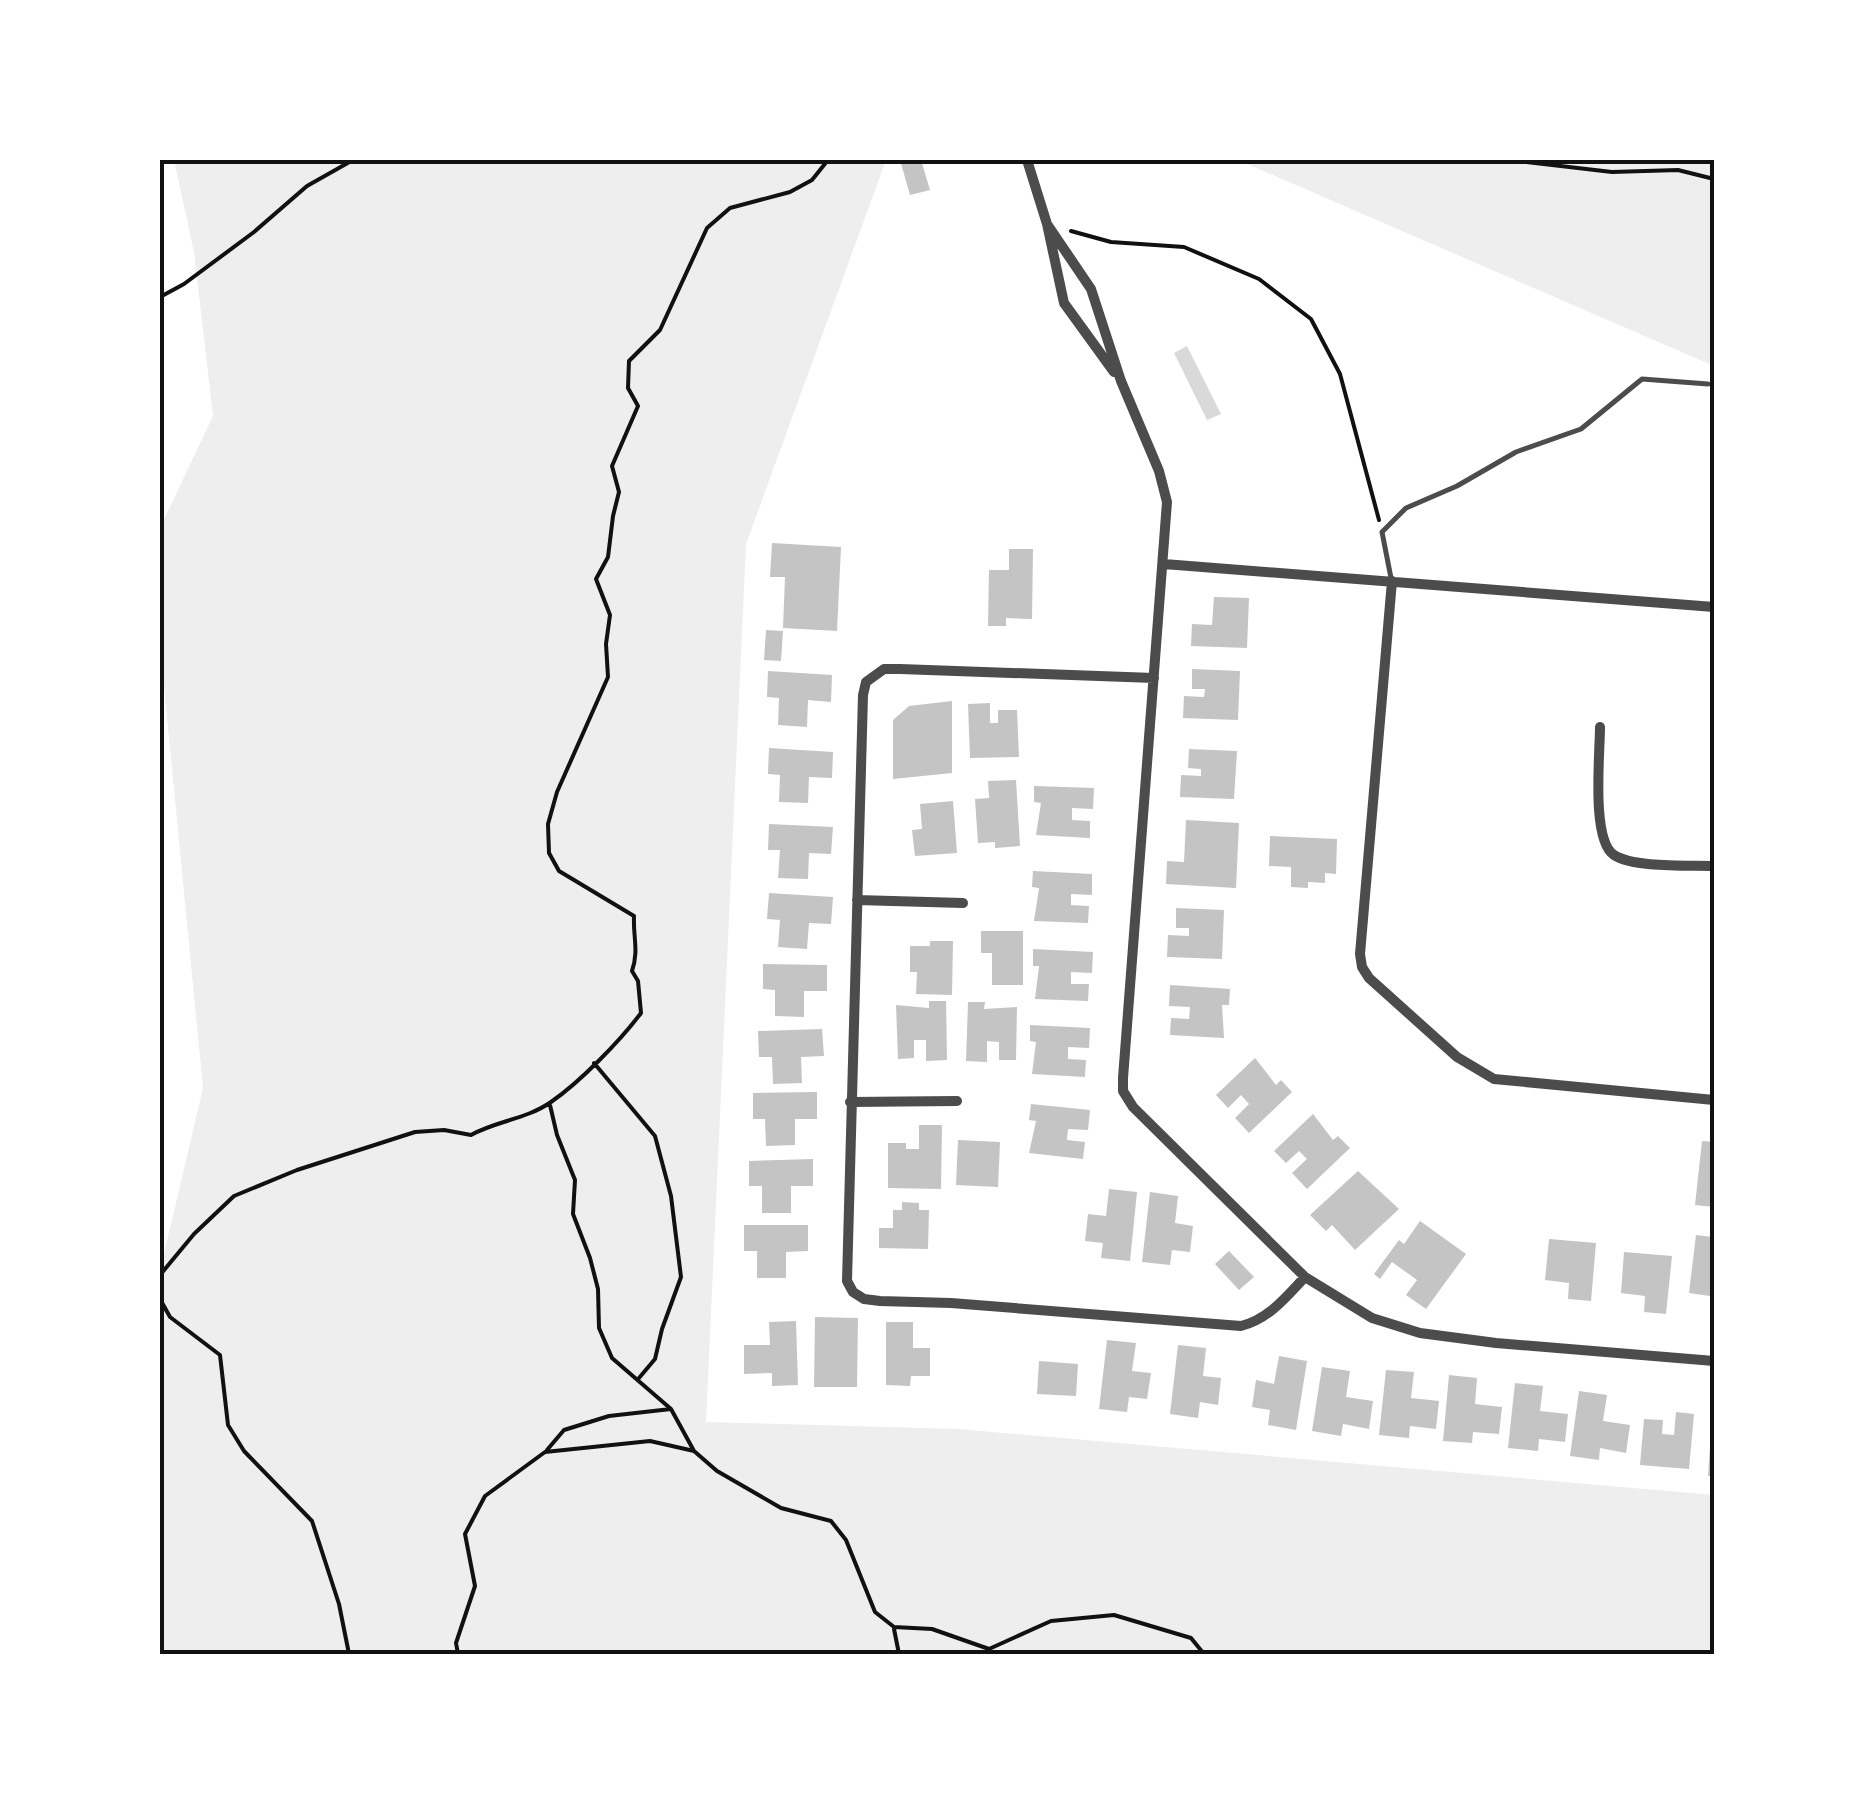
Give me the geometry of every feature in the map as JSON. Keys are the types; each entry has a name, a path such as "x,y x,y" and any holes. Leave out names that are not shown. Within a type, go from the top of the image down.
{"street":[{"path":"1027,160 1047,224 1064,303 1121,381"},
{"path":"1047,224 1090,289 1168,502 1124,1091 1133,1107 1305,1277 1372,1318 1420,1333 1496,1343 1714,1361"},
{"path":"1164,564 1714,606"},
{"path":"1392,581 1360,954 1362,967 1369,978 1457,1057 1494,1080 1714,1100"},
{"path":"1154,678 884,669 866,682 845,1270 853,1292 864,1299 1242,1326 1257,1322 1270,1312 1305,1277"},
{"path":"1600,727 1600,819 1603,841 1612,854 1629,861 1714,866"},
{"path":"856,900 963,903"},
{"path":"850,1102 957,1101"}],"lane":[{"path":"1392,581 1382,532 1406,508 1457,486 1516,452 1580,429 1642,379 1708,384"}],"path":[{"path":"160,297 254,232 307,186 352,160"},
{"path":"160,1275 194,1234 234,1196 297,1170 415,1132 444,1130 471,1135 550,1103 622,1038 641,1013 638,981 632,972 639,952 634,916 559,870 549,854 548,824 557,792 608,677 606,644 610,614 596,578 608,557 612,516 620,492 612,466 638,406 628,388 629,361 660,330 707,228 730,208 790,192 812,180 828,160"},
{"path":"1509,160 1612,172 1678,170 1714,179"},
{"path":"1047,224 1111,242 1184,247 1259,279 1311,319 1340,374 1382,532"},
{"path":"594,1063 655,1136 671,1196 682,1277 654,1359 639,1378"},
{"path":"550,1103 557,1136 575,1180 572,1214 594,1274 599,1328 612,1358 670,1409 694,1451 716,1472 781,1508 831,1521 846,1540 875,1612 894,1627 932,1630 990,1649 1051,1620 1114,1615 1191,1638 1204,1654"},
{"path":"160,1299 170,1317 220,1355 228,1425 244,1452 312,1521 339,1604 349,1654"},
{"path":"458,1654 456,1643 475,1586 465,1534 485,1496 545,1452 564,1430 609,1416 670,1409"},
{"path":"545,1452 650,1441 694,1451"},
{"path":"894,1627 899,1654"}],"shaded area":[{"path":"174,160 886,160 746,544 706,1422 959,1429 1714,1495 1714,1654 160,1654 160,1271 203,1088 160,645 160,528 213,416 194,252"},
{"path":"1238,160 1714,160 1714,366"},
{"path":"1187,346 1221,414 1207,420 1174,353"}],"building":[{"path":"900,160 921,160 930,190 910,195"},
{"path":"772,543 841,547 837,631 783,628 785,577 770,577"},
{"path":"1009,549 1033,549 1032,619 1006,618 1006,626 988,626 989,570 1009,570"},
{"path":"1214,597 1249,598 1247,648 1191,646 1192,624 1212,625"},
{"path":"766,630 783,631 781,661 764,660"},
{"path":"1192,669 1240,671 1238,720 1183,718 1184,696 1204,697 1205,689 1192,689"},
{"path":"768,671 832,675 831,702 808,700 807,727 778,725 779,698 767,697"},
{"path":"952,701 952,773 893,779 893,720 909,706"},
{"path":"990,703 990,723 998,723 998,710 1017,710 1019,757 970,758 968,704"},
{"path":"769,748 833,752 832,778 809,777 808,803 779,802 780,775 768,774"},
{"path":"1189,749 1237,751 1234,799 1180,797 1181,775 1201,776 1201,769 1188,768"},
{"path":"1016,780 1020,846 995,848 995,842 978,843 975,799 989,798 988,781"},
{"path":"1034,786 1094,788 1093,809 1072,808 1072,820 1090,821 1090,838 1036,835 1041,803 1034,802"},
{"path":"953,801 957,853 915,856 912,830 922,829 920,804"},
{"path":"1186,820 1239,823 1236,888 1166,884 1167,861 1184,862"},
{"path":"769,824 833,827 831,854 809,853 808,879 778,878 780,850 768,850"},
{"path":"1270,836 1337,839 1336,874 1325,873 1325,883 1308,882 1308,888 1291,887 1291,867 1269,866"},
{"path":"1033,871 1092,874 1092,895 1071,894 1071,905 1089,906 1088,923 1034,921 1039,888 1032,887"},
{"path":"769,893 833,897 831,924 809,923 807,949 778,947 780,920 767,919"},
{"path":"1176,908 1224,910 1222,959 1167,957 1168,935 1189,936 1189,928 1176,928"},
{"path":"981,931 1023,931 1023,985 992,985 992,953 981,953"},
{"path":"930,941 953,941 952,995 916,994 917,972 910,972 910,946 930,946"},
{"path":"1033,949 1093,952 1092,973 1071,972 1071,984 1089,984 1088,1001 1035,999 1039,966 1033,966"},
{"path":"763,964 827,965 827,991 804,991 804,1017 775,1016 775,990 763,989"},
{"path":"1170,985 1230,989 1229,1005 1222,1005 1224,1038 1170,1035 1171,1018 1189,1019 1190,1007 1169,1006"},
{"path":"929,1001 946,1001 947,1060 926,1061 926,1040 914,1040 914,1058 898,1059 896,1005 929,1008"},
{"path":"968,1002 985,1002 984,1009 1017,1007 1016,1060 999,1060 999,1042 987,1041 987,1062 966,1061"},
{"path":"1030,1025 1090,1028 1089,1048 1068,1047 1068,1059 1086,1060 1085,1077 1032,1074 1036,1042 1030,1041"},
{"path":"822,1029 824,1056 801,1057 802,1083 773,1084 772,1057 759,1057 758,1031"},
{"path":"1255,1058 1276,1085 1281,1080 1292,1092 1249,1133 1235,1118 1249,1104 1241,1095 1228,1108 1216,1095"},
{"path":"817,1092 817,1119 795,1119 795,1145 766,1146 765,1119 753,1119 753,1093"},
{"path":"1031,1104 1090,1110 1088,1130 1068,1129 1067,1140 1085,1142 1083,1159 1029,1153 1036,1121 1029,1120"},
{"path":"1313,1114 1333,1140 1338,1136 1350,1148 1307,1189 1292,1173 1307,1159 1299,1151 1286,1163 1274,1151"},
{"path":"919,1125 942,1125 941,1189 888,1188 888,1143 906,1143 906,1149 919,1149"},
{"path":"958,1140 1000,1142 998,1187 956,1185"},
{"path":"1702,1141 1714,1142 1714,1207 1695,1205"},
{"path":"813,1159 813,1186 791,1186 791,1213 762,1213 762,1186 749,1186 749,1161"},
{"path":"1358,1171 1399,1209 1355,1250 1332,1225 1326,1231 1310,1215"},
{"path":"1109,1189 1137,1192 1130,1261 1101,1258 1103,1243 1085,1241 1088,1214 1106,1216"},
{"path":"1150,1192 1178,1196 1175,1223 1193,1226 1190,1252 1172,1250 1170,1265 1142,1262"},
{"path":"902,1202 919,1203 919,1210 929,1210 928,1249 879,1248 879,1228 893,1228 893,1210 902,1210"},
{"path":"1420,1221 1466,1254 1426,1309 1406,1295 1417,1280 1392,1262 1380,1279 1374,1274 1399,1240 1404,1244"},
{"path":"744,1225 808,1225 808,1251 786,1252 786,1278 757,1278 757,1251 744,1251"},
{"path":"1696,1235 1713,1237 1710,1296 1689,1293"},
{"path":"1549,1239 1596,1243 1591,1301 1568,1299 1569,1283 1545,1280"},
{"path":"1229,1251 1254,1277 1239,1290 1215,1264"},
{"path":"1624,1252 1672,1256 1666,1314 1644,1312 1645,1296 1621,1293"},
{"path":"815,1317 858,1318 857,1387 814,1387"},
{"path":"796,1321 798,1385 772,1386 772,1373 744,1374 744,1345 770,1345 769,1322"},
{"path":"886,1322 913,1322 913,1348 930,1348 930,1376 911,1376 910,1386 886,1385"},
{"path":"1107,1340 1136,1343 1132,1371 1151,1373 1147,1399 1129,1397 1127,1412 1099,1409"},
{"path":"1178,1345 1206,1348 1203,1376 1221,1378 1218,1405 1200,1402 1198,1418 1170,1414"},
{"path":"1279,1356 1307,1361 1296,1430 1268,1425 1270,1410 1252,1407 1256,1380 1274,1384"},
{"path":"1039,1361 1078,1364 1076,1396 1037,1394"},
{"path":"1322,1367 1350,1371 1346,1397 1373,1401 1369,1429 1343,1424 1341,1436 1312,1431"},
{"path":"1386,1370 1414,1372 1411,1398 1439,1401 1436,1429 1410,1426 1409,1438 1379,1435"},
{"path":"1449,1375 1477,1378 1475,1404 1502,1407 1499,1434 1473,1432 1472,1443 1443,1441"},
{"path":"1515,1383 1543,1386 1540,1411 1568,1414 1565,1442 1539,1439 1538,1451 1508,1448"},
{"path":"1579,1391 1607,1395 1603,1421 1630,1425 1626,1453 1600,1448 1599,1460 1570,1456"},
{"path":"1676,1412 1694,1414 1689,1469 1640,1465 1644,1419 1663,1420 1662,1434 1674,1435"},
{"path":"1711,1431 1714,1476 1708,1476"}]}
